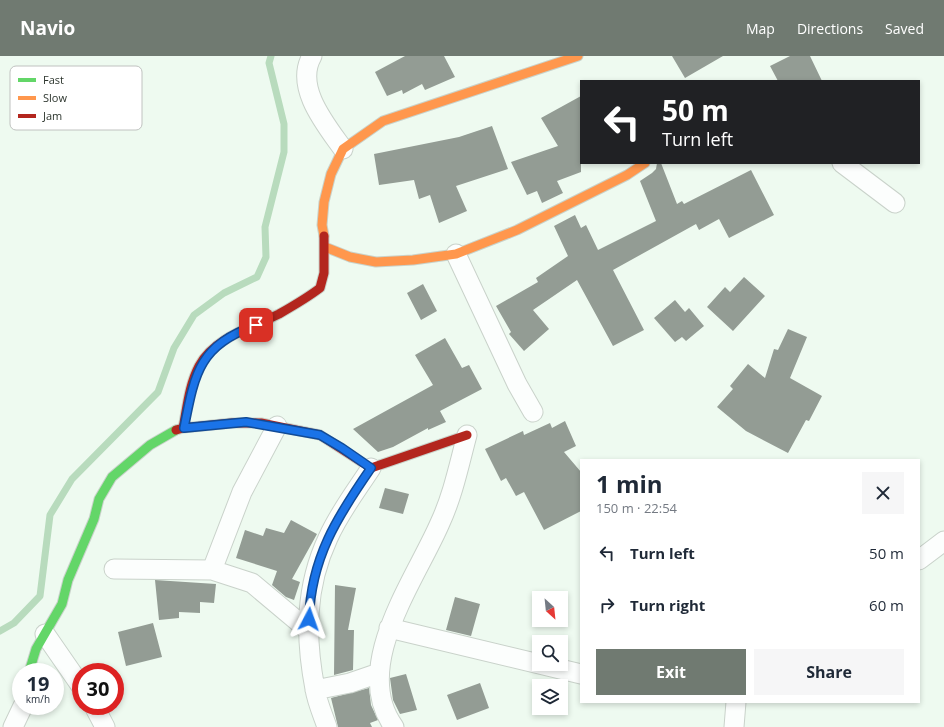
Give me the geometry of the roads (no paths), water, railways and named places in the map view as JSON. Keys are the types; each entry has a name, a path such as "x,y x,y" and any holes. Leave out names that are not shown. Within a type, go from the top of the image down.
{"street":[{"path":"312,56 308,63 308,89 316,111 343,149"},
{"path":"184,428 190,396 199,366 216,345 236,332 256,325 284,311 320,288 324,273 325,247 322,225 324,202 331,174 343,149 384,121 578,56"},
{"path":"325,247 350,257 376,262 413,260 456,254 517,230 627,175 644,164"},
{"path":"843,164 895,202"},
{"path":"456,254 514,377 533,412"},
{"path":"32,663 36,649 62,604 68,580 94,519 99,499 112,477 150,445 172,432 184,428 246,422 277,426 320,435 371,468"},
{"path":"212,570 242,492 277,426"},
{"path":"327,727 315,690 308,630 311,586 328,538 349,501 371,468 467,435"},
{"path":"394,727 388,720 379,693 379,673 389,628 441,522 457,476 467,435"},
{"path":"920,559 944,541"},
{"path":"114,570 212,570 252,583 308,630"},
{"path":"389,628 580,674"},
{"path":"45,634 72,673"},
{"path":"315,690 350,683 379,673"},
{"path":"734,727 736,703"},
{"path":"12,727 18,715"},
{"path":"99,715 105,727"}],"waterway":[{"path":"0,631 14,623 40,596 50,515 72,479 158,392 174,348 194,315 224,293 257,277 266,257 265,227 284,152 284,124 269,63 271,56"}]}
